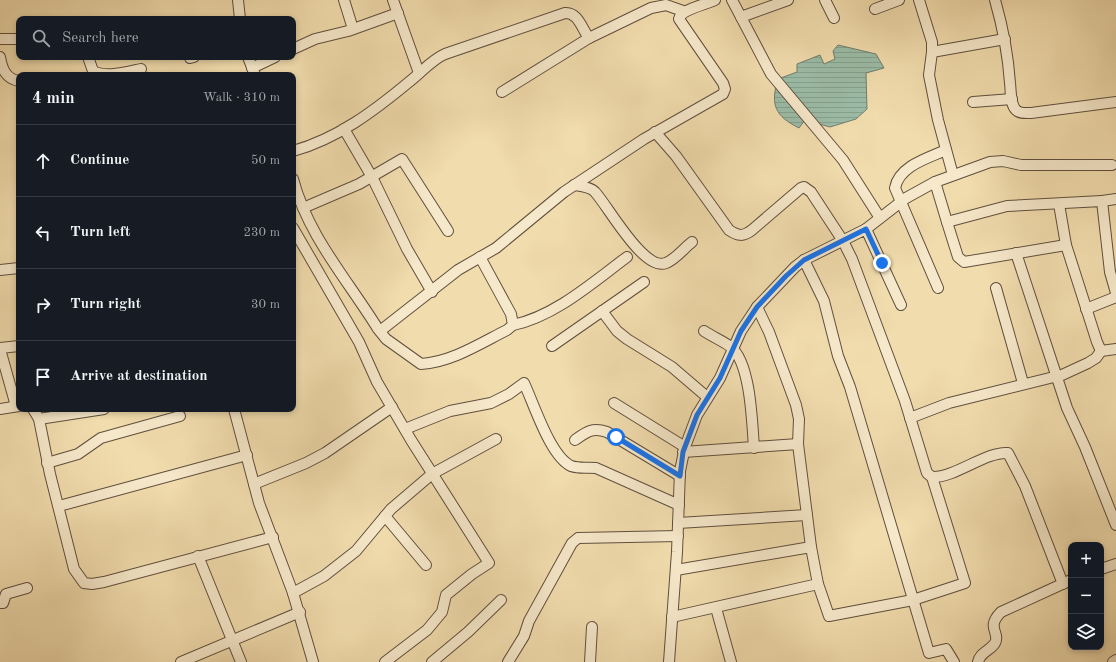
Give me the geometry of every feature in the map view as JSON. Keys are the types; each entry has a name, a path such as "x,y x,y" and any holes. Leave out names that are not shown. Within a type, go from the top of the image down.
{"street":[{"path":"238,0 240,16"},
{"path":"344,0 353,29"},
{"path":"393,0 420,74"},
{"path":"732,0 771,74 843,160 880,218"},
{"path":"741,17 788,0"},
{"path":"825,0 834,18"},
{"path":"875,9 899,0"},
{"path":"919,0 929,33 932,52 929,75 939,125 953,175"},
{"path":"995,0 1005,39 1012,99 1017,110 1022,113 1057,111 1116,102"},
{"path":"380,331 432,292 458,270 496,248 552,200 655,132 723,94 725,89 717,74 678,19 683,11 710,1"},
{"path":"502,92 589,38 659,5 666,5 683,11"},
{"path":"296,48 315,39 353,29 398,13"},
{"path":"296,150 318,144 344,129 420,74 438,57 445,54 565,13 574,16 589,38"},
{"path":"0,39 16,39"},
{"path":"932,52 1005,39"},
{"path":"0,57 7,76 11,79 16,80"},
{"path":"89,60 94,72"},
{"path":"249,60 253,71 270,60"},
{"path":"121,72 141,69"},
{"path":"973,102 1012,99"},
{"path":"344,129 372,177 410,254 432,292"},
{"path":"655,132 676,156 729,230 734,234 740,236 746,235 796,191 804,187 811,192 843,241 867,296 910,418 924,468 932,477 965,584 913,600 828,616 818,584 811,547 798,444 799,419 796,404 769,332 757,307"},
{"path":"938,288 895,188 896,180 901,175 922,160 946,150"},
{"path":"303,208 344,191 372,177 402,159 448,232"},
{"path":"669,662 676,570 680,476 684,450 697,415 720,378 732,348 741,331 757,307 786,276 804,260 866,229 900,202 920,189 935,182 990,162 1003,161 1021,165 1112,165"},
{"path":"935,182 958,257 964,262 1066,244"},
{"path":"574,185 594,190 623,230 651,261 658,264 665,263 692,242"},
{"path":"296,197 324,251 380,331 386,339 421,364 444,359 507,330 512,325 529,322 585,288 627,257"},
{"path":"947,222 1007,206 1059,204 1116,199"},
{"path":"1102,201 1110,272 1116,293"},
{"path":"1059,204 1066,244 1101,351"},
{"path":"866,229 901,305"},
{"path":"296,233 359,342 377,382 432,474 489,563 472,574 446,595 442,612 426,630 385,662"},
{"path":"1016,253 1067,408 1085,447 1116,525"},
{"path":"480,257 511,314 512,325"},
{"path":"804,260 824,301 838,356 850,387 930,653 946,649 954,662"},
{"path":"0,270 16,268"},
{"path":"552,346 644,282"},
{"path":"996,288 1023,384"},
{"path":"1086,309 1116,297"},
{"path":"602,311 617,331 627,339 672,367 707,397"},
{"path":"704,331 732,348 746,378 750,395 754,448"},
{"path":"16,346 0,348 16,403"},
{"path":"910,418 944,404 1057,376 1088,363 1096,358 1101,351 1116,349"},
{"path":"405,429 450,411 491,403 509,394 524,382 553,448 566,463 583,469 596,468 679,505"},
{"path":"614,404 684,450 754,448 798,444"},
{"path":"0,409 16,406"},
{"path":"254,484 297,467 325,452 392,407"},
{"path":"35,412 39,420 47,463 59,506 70,560 78,576 84,583 92,584 104,582 273,537"},
{"path":"39,420 86,412"},
{"path":"235,412 261,509 273,537 300,612 313,662"},
{"path":"47,463 78,454 101,438 180,416"},
{"path":"574,440 590,429 599,429 607,432 680,476"},
{"path":"293,593 315,582 341,564 365,542 385,516 432,474 496,439"},
{"path":"932,477 942,476 1004,453 1008,453 1067,582 1001,612 994,620 993,626 996,637 995,643 979,658 978,662"},
{"path":"59,506 247,455"},
{"path":"678,523 807,515"},
{"path":"385,516 426,565"},
{"path":"508,662 524,636 529,621 572,543 578,538 678,536"},
{"path":"676,570 811,547"},
{"path":"198,556 241,662"},
{"path":"1104,568 1116,564"},
{"path":"672,617 818,584"},
{"path":"0,603 3,603 6,594 27,588"},
{"path":"432,662 468,632 501,600"},
{"path":"716,608 730,662"},
{"path":"181,662 300,612"},
{"path":"590,662 592,627"}],"shaded area":[{"path":"838,45 876,54 884,68 866,73 867,109 856,119 830,127 805,120 799,128 791,124 784,119 776,109 775,96 778,79 797,72 797,64 820,55 824,64 835,59 833,51"}],"route":[{"path":"616,437 680,476 683,452 701,406 720,378 732,348 741,331 757,307 786,276 804,260 866,229 882,263"}]}
